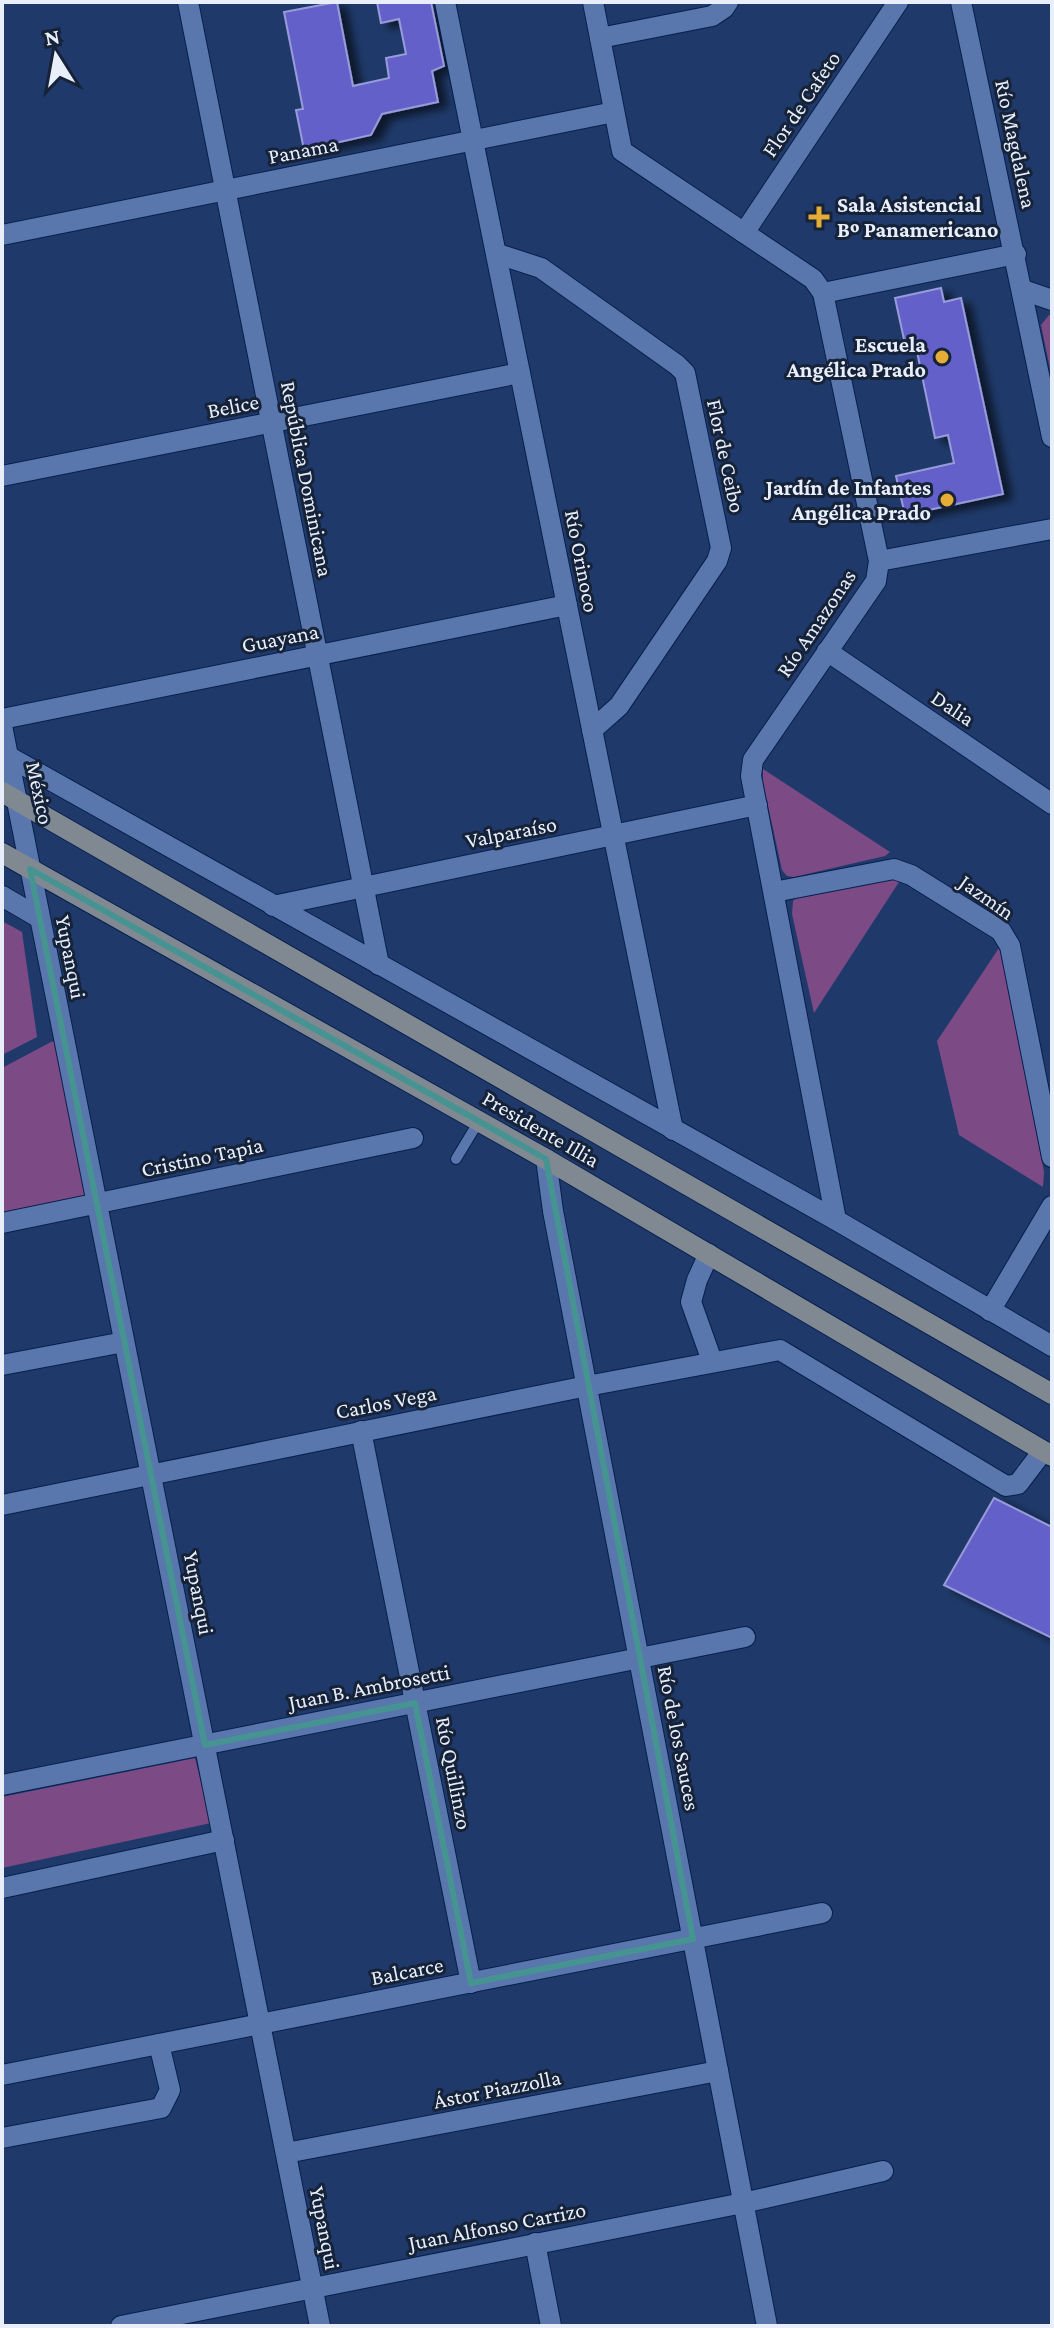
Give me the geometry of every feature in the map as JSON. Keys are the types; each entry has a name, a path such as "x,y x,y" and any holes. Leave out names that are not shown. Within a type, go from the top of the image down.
{"main road":[{"name":"Presidente Illia","path":"10,797 1052,1394"},
{"name":"Presidente Illia","path":"2,853 546,1159 1048,1454"}],"street":[{"name":"República Dominicana","path":"188,2 379,965"},
{"name":"Río Orinoco","path":"445,2 673,1130"},
{"path":"593,2 622,151 813,279 823,293 1016,254"},
{"path":"600,38 712,16 728,2"},
{"name":"Flor de Cafeto","path":"744,233 898,2"},
{"name":"Río Magdalena","path":"961,2 1052,437"},
{"name":"Panama","path":"2,235 614,112"},
{"name":"Flor de Ceibo","path":"498,254 541,268 685,373 721,548 717,561 619,706 592,730"},
{"path":"1023,290 1052,300"},
{"name":"Río Amazonas","path":"823,293 879,561 876,581 753,760 751,776 836,1220"},
{"name":"Belice","path":"2,476 520,373"},
{"path":"879,561 1052,529"},
{"name":"Guayana","path":"2,719 567,605"},
{"name":"Dalia","path":"827,651 1052,804"},
{"name":"México","path":"2,726 10,797 30,869"},
{"path":"5,755 836,1220 1052,1346"},
{"name":"Valparaíso","path":"273,906 757,805"},
{"name":"Yupanqui","path":"30,869 320,2326"},
{"name":"Jazmín","path":"774,892 894,869 911,875 1001,931 1010,946 1045,1084 1052,1157"},
{"path":"2,896 38,917"},
{"name":"Cristino Tapia","path":"2,1223 413,1138"},
{"name":"Río de los Sauces","path":"546,1159 553,1211 767,2326"},
{"path":"990,1311 1052,1206"},
{"path":"709,1254 691,1302 712,1361"},
{"path":"2,1365 124,1342"},
{"name":"Carlos Vega","path":"2,1505 712,1361 780,1350 1006,1486 1018,1484 1048,1454"},
{"name":"Río Quillinzo","path":"361,1431 471,1983"},
{"name":"Juan B. Ambrosetti","path":"2,1785 745,1637"},
{"path":"2,1888 224,1840"},
{"name":"Balcarce","path":"2,2075 822,1913"},
{"path":"2,2138 161,2108 170,2090 159,2044"},
{"name":"Ástor Piazzolla","path":"286,2153 718,2071"},
{"name":"Juan Alfonso Carrizo","path":"121,2326 743,2203 883,2171"},
{"path":"535,2243 551,2326"}],"lane":[{"path":"456,1159 479,1121"}],"highlighted area":[{"path":"30,869 546,1159 693,1939 471,1983 415,1703 205,1745"}],"shaded area":[{"path":"1049,315 1052,316 1052,378 1041,325"},
{"path":"763,769 890,852 885,856 787,876 782,870 763,783"},
{"path":"886,876 899,882 814,1013 792,914 793,901 799,895"},
{"path":"2,921 22,932 37,1037 2,1055"},
{"path":"999,948 1044,1172 1043,1187 959,1135 937,1041"},
{"path":"60,1040 90,1199 2,1215 2,1068"},
{"path":"195,1758 211,1823 2,1868 2,1797"}],"building":[{"path":"337,2 353,86 389,78 386,58 406,54 399,19 381,23 377,2 431,2 444,66 432,71 438,102 382,114 371,135 304,150 296,110 303,109 284,12"},
{"path":"941,288 944,302 961,298 1003,494 905,515 896,476 954,463 948,435 935,438 915,342 905,344 895,298"},
{"path":"994,1498 1052,1527 1052,1638 944,1585"}],"place":[{"name":"Sala Asistencial Bº Panamericano","path":"819,217"},
{"name":"Escuela Angélica Prado","path":"942,357"},
{"name":"Jardín de Infantes Angélica Prado","path":"947,500"}]}
